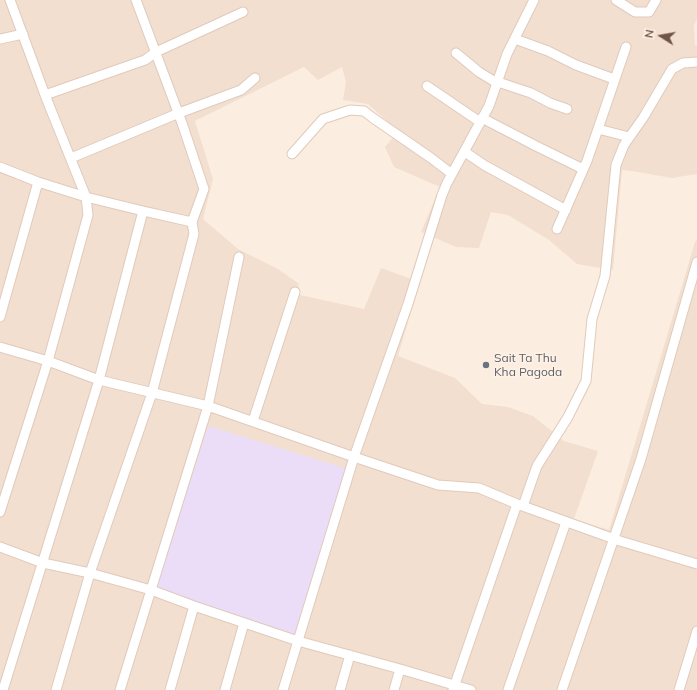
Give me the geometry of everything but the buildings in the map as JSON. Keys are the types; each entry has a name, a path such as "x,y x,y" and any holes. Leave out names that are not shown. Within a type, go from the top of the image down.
{"street":[{"path":"0,512 48,360 88,215 86,197 10,0"},
{"path":"56,690 90,573 152,393 194,234 192,222 204,188 179,114 136,0"},
{"path":"616,0 635,12 649,12 656,0"},
{"path":"283,690 354,457 408,304 442,195 489,106 507,54 532,1"},
{"path":"46,95 145,60 156,52 243,12"},
{"path":"0,39 23,34"},
{"path":"515,39 548,51 576,65 614,79"},
{"path":"557,229 583,169 626,47"},
{"path":"456,53 479,72 497,82 567,109"},
{"path":"454,688 520,505 537,466 568,417 586,381 592,319 605,276 616,165 624,145 643,118 672,69 683,63 697,62"},
{"path":"71,158 241,90 255,78"},
{"path":"427,86 481,120 583,169"},
{"path":"292,154 323,119 350,110 364,111 452,174"},
{"path":"598,129 629,137"},
{"path":"465,152 484,165 566,210"},
{"path":"0,168 86,197 143,212 192,222"},
{"path":"0,317 38,182"},
{"path":"3,690 99,380 143,212"},
{"path":"120,690 208,406 239,257"},
{"path":"562,690 641,459 697,262"},
{"path":"253,421 295,292"},
{"path":"0,347 48,360 99,380 208,406 438,486 479,488 520,505 614,539 697,564"},
{"path":"508,690 566,522"},
{"path":"0,547 43,563 90,573 151,590 244,623 400,669 454,688 471,690"},
{"path":"170,690 194,606"},
{"path":"225,690 244,623"},
{"path":"679,690 697,631"},
{"path":"340,690 350,655"},
{"path":"394,690 400,669"}],"shaded area":[{"path":"0,0 697,0 697,18 694,26 695,45 697,46 697,174 672,178 622,170 613,270 577,264 549,240 508,215 491,212 479,248 456,247 421,232 440,187 394,167 385,147 398,131 368,104 343,100 346,82 342,67 318,80 304,67 195,121 213,179 203,219 238,249 278,269 298,283 300,295 364,309 381,268 420,282 398,356 455,378 482,404 508,407 533,416 564,441 598,451 574,519 609,530 695,242 697,240 697,690 0,690"},
{"path":"208,426 348,469 296,637 155,588"}],"place":[{"name":"Sait Ta Thu Kha Pagoda","path":"486,365"}]}
